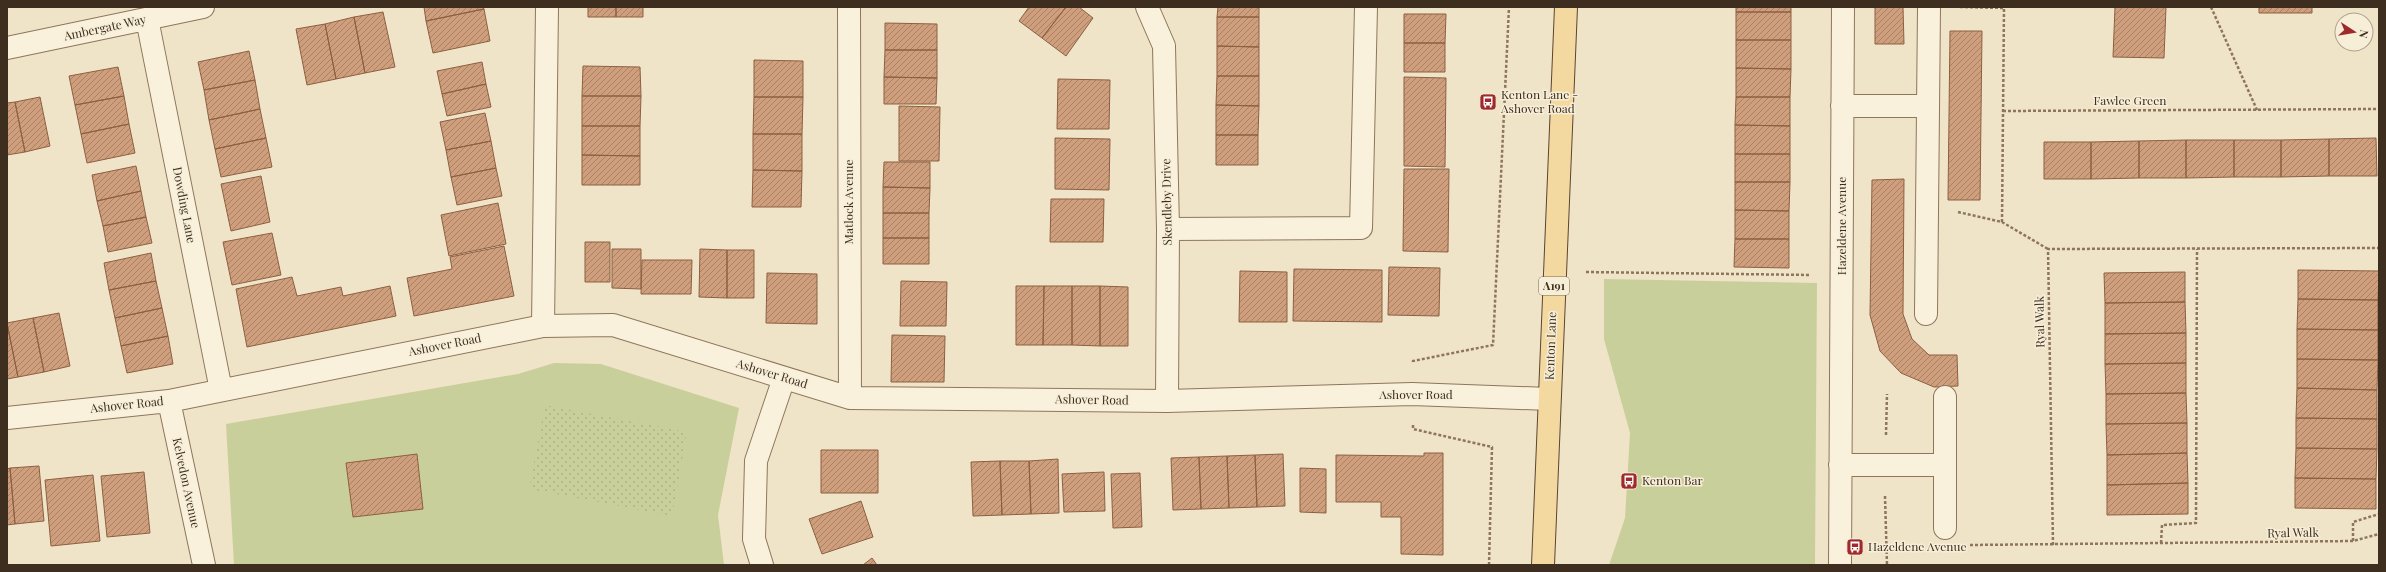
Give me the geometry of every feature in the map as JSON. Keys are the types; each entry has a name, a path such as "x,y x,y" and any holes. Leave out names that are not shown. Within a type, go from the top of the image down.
{"main road":[{"name":"Kenton Lane","path":"1542,565 1566,7"}],"street":[{"name":"Ambergate Way","path":"7,48 204,7"},
{"path":"543,326 547,7"},
{"name":"Matlock Avenue","path":"849,7 850,398"},
{"name":"Skendleby Drive","path":"1147,7 1164,46 1168,229 1167,401"},
{"path":"1168,229 1361,228 1366,7"},
{"name":"Hazeldene Avenue","path":"1840,556 1843,7"},
{"path":"1926,314 1929,7"},
{"name":"Dowding Lane","path":"147,19 221,390"},
{"path":"1842,106 1928,106"},
{"name":"Ashover Road","path":"7,418 169,401 543,326 613,325 850,398 1167,401 1412,394 1549,399"},
{"path":"762,565 754,540 756,461 784,378"},
{"path":"1945,397 1945,528"},
{"name":"Kelvedon Avenue","path":"169,401 204,565"},
{"path":"1840,465 1945,465"}],"path":[{"path":"1489,565 1492,448 1413,429 1413,361 1493,345 1509,7"},
{"path":"1957,7 2004,8 2002,222"},
{"path":"2211,7 2256,110"},
{"name":"Fawlee Green","path":"2003,111 2379,109"},
{"path":"1927,204 2002,222 2048,249 2379,248"},
{"name":"Ryal Walk","path":"2048,249 2053,545"},
{"path":"2161,543 2162,525 2196,524 2197,249"},
{"path":"1554,272 1842,275"},
{"path":"2353,541 2353,522 2379,514"},
{"name":"Ryal Walk","path":"1962,545 2353,541 2379,534"},
{"path":"1840,556 1924,546"}],"green space":[{"path":"1604,279 1817,283 1815,565 1609,565 1625,518 1630,433 1604,339"},
{"path":"554,363 601,364 739,408 718,515 724,565 234,565 226,424 518,374"},
{"path":"545,405 687,432 672,516 529,489"}],"building":[{"path":"424,7 483,7 484,9 426,21"},
{"path":"588,7 616,7 616,17 588,17"},
{"path":"616,7 643,7 643,17 616,17"},
{"path":"1029,7 1066,7 1042,38 1019,21"},
{"path":"1066,7 1079,7 1093,18 1066,56 1042,38"},
{"path":"1218,7 1259,7 1259,17 1217,17"},
{"path":"1736,7 1791,7 1791,12 1736,12"},
{"path":"1875,7 1903,7 1904,44 1875,44"},
{"path":"2115,7 2166,7 2164,58 2113,57"},
{"path":"2259,7 2312,7 2312,13 2259,13"},
{"path":"484,9 490,41 433,53 426,21"},
{"path":"383,12 395,67 365,73 354,17"},
{"path":"1736,12 1791,12 1791,40 1736,40"},
{"path":"1404,14 1446,14 1445,43 1404,43"},
{"path":"354,17 365,73 336,79 325,24"},
{"path":"1217,17 1259,17 1259,47 1217,46"},
{"path":"885,23 937,24 937,50 885,50"},
{"path":"325,24 336,79 307,85 296,29"},
{"path":"1950,31 1982,31 1980,200 1948,200"},
{"path":"1736,40 1791,40 1791,69 1736,68"},
{"path":"1404,43 1445,43 1445,72 1404,72"},
{"path":"1217,46 1259,47 1259,76 1217,76"},
{"path":"885,50 937,50 937,78 884,77"},
{"path":"249,51 255,80 204,90 198,62"},
{"path":"754,60 803,61 803,97 754,97"},
{"path":"482,62 486,84 442,94 437,71"},
{"path":"583,66 640,67 641,96 582,96"},
{"path":"118,67 124,96 75,105 69,76"},
{"path":"1736,68 1791,69 1790,97 1736,97"},
{"path":"1217,76 1259,76 1259,106 1216,105"},
{"path":"884,77 937,78 936,104 884,104"},
{"path":"1404,77 1446,78 1445,167 1404,166"},
{"path":"1058,79 1110,80 1109,129 1057,129"},
{"path":"255,80 260,109 209,120 204,90"},
{"path":"486,84 491,107 447,116 442,94"},
{"path":"124,96 129,124 81,134 75,105"},
{"path":"582,96 641,96 640,126 582,126"},
{"path":"40,97 50,146 25,152 15,102"},
{"path":"754,97 803,97 802,134 753,134"},
{"path":"1736,97 1790,97 1790,126 1735,125"},
{"path":"15,102 25,152 7,155 7,103"},
{"path":"1216,105 1259,106 1258,135 1216,135"},
{"path":"899,106 940,107 939,161 899,161"},
{"path":"260,109 266,138 215,149 209,120"},
{"path":"485,113 491,141 446,150 440,122"},
{"path":"129,124 135,153 87,163 81,134"},
{"path":"1735,125 1790,126 1790,154 1735,154"},
{"path":"582,126 640,126 640,156 582,155"},
{"path":"753,134 802,134 802,171 753,170"},
{"path":"1216,135 1258,135 1258,165 1216,165"},
{"path":"266,138 272,167 221,177 215,149"},
{"path":"1055,138 1110,139 1109,190 1055,189"},
{"path":"2376,138 2377,176 2329,176 2329,139"},
{"path":"2329,139 2329,176 2281,177 2281,140"},
{"path":"2186,140 2234,140 2234,177 2186,178"},
{"path":"2186,140 2186,178 2139,178 2139,141"},
{"path":"2234,140 2281,140 2281,177 2234,177"},
{"path":"491,141 496,168 451,177 446,150"},
{"path":"2139,141 2139,178 2091,179 2091,142"},
{"path":"2044,142 2091,142 2091,179 2044,179"},
{"path":"1735,154 1790,154 1790,182 1735,182"},
{"path":"582,155 640,156 640,185 582,185"},
{"path":"884,162 930,162 930,188 883,187"},
{"path":"136,166 141,191 97,201 92,175"},
{"path":"496,168 502,196 457,205 451,177"},
{"path":"1404,169 1449,169 1448,252 1403,251"},
{"path":"753,170 802,171 801,207 752,207"},
{"path":"261,176 270,222 231,231 221,184"},
{"path":"1904,179 1903,314 1912,339 1929,355 1957,355 1958,386 1934,387 1901,373 1880,351 1870,315 1872,180"},
{"path":"1735,182 1790,182 1789,211 1735,210"},
{"path":"883,187 930,188 929,213 883,213"},
{"path":"141,191 146,217 103,226 97,201"},
{"path":"1051,199 1104,199 1103,242 1050,242"},
{"path":"498,203 506,244 449,256 441,215"},
{"path":"1735,210 1789,211 1789,239 1735,239"},
{"path":"883,213 929,213 929,238 883,238"},
{"path":"146,217 152,243 108,252 103,226"},
{"path":"272,233 281,275 232,285 223,242"},
{"path":"883,238 929,238 929,264 883,264"},
{"path":"1735,239 1789,239 1789,268 1734,267"},
{"path":"585,242 610,242 610,282 585,282"},
{"path":"504,246 514,296 414,316 407,278 452,269 450,257"},
{"path":"612,249 641,249 641,289 612,288"},
{"path":"700,249 727,250 727,298 699,297"},
{"path":"727,250 754,250 754,298 727,298"},
{"path":"151,253 156,281 109,290 104,263"},
{"path":"642,260 692,260 691,294 641,294"},
{"path":"1389,267 1440,268 1439,316 1388,315"},
{"path":"1294,269 1382,270 1382,322 1293,321"},
{"path":"2298,270 2379,271 2378,300 2298,299"},
{"path":"1240,271 1287,272 1287,322 1239,322"},
{"path":"2185,272 2185,302 2105,303 2104,273"},
{"path":"767,273 817,274 817,324 766,323"},
{"path":"292,277 297,296 341,287 343,296 390,286 396,316 247,347 236,289"},
{"path":"156,281 162,308 115,318 109,290"},
{"path":"901,281 947,282 946,326 900,326"},
{"path":"1016,286 1044,286 1043,345 1016,345"},
{"path":"1044,286 1072,286 1072,345 1043,345"},
{"path":"1072,286 1100,286 1100,346 1072,345"},
{"path":"1100,286 1128,287 1128,346 1100,346"},
{"path":"2298,299 2378,300 2378,330 2297,329"},
{"path":"2185,302 2186,333 2105,334 2105,303"},
{"path":"162,308 168,336 121,346 115,318"},
{"path":"59,313 70,366 44,372 33,318"},
{"path":"33,318 44,372 18,377 7,323"},
{"path":"7,324 18,377 7,379"},
{"path":"2297,329 2378,330 2378,360 2297,359"},
{"path":"2186,333 2186,363 2105,364 2105,334"},
{"path":"892,335 945,336 944,382 891,382"},
{"path":"168,336 173,364 127,373 121,346"},
{"path":"2297,359 2378,360 2377,390 2297,388"},
{"path":"2186,363 2186,393 2106,394 2105,364"},
{"path":"2297,388 2377,390 2377,419 2296,418"},
{"path":"2186,393 2187,423 2106,424 2106,394"},
{"path":"2296,418 2377,419 2377,449 2296,448"},
{"path":"2187,423 2187,453 2107,455 2106,424"},
{"path":"2296,448 2377,449 2376,479 2295,478"},
{"path":"821,450 878,450 878,493 821,493"},
{"path":"1424,453 1443,453 1443,555 1401,554 1401,517 1381,517 1381,502 1336,502 1336,455 1424,456"},
{"path":"2187,453 2188,483 2107,485 2107,455"},
{"path":"417,454 423,509 353,517 346,463"},
{"path":"1283,454 1285,506 1257,507 1255,455"},
{"path":"1255,455 1257,507 1229,508 1227,456"},
{"path":"1227,456 1229,508 1201,509 1199,457"},
{"path":"1199,457 1201,509 1173,510 1171,458"},
{"path":"1058,459 1059,513 1031,514 1029,461"},
{"path":"1000,461 1002,515 973,516 971,462"},
{"path":"1000,461 1029,461 1031,514 1002,515"},
{"path":"39,466 44,521 15,524 10,468"},
{"path":"10,468 15,524 7,525 7,469"},
{"path":"1300,468 1326,469 1326,513 1300,512"},
{"path":"144,472 150,533 107,537 101,476"},
{"path":"1104,472 1105,511 1064,512 1062,474"},
{"path":"1140,473 1142,527 1113,528 1111,474"},
{"path":"93,475 100,541 51,546 45,480"},
{"path":"2295,478 2376,479 2376,509 2295,508"},
{"path":"2188,483 2188,514 2107,515 2107,485"},
{"path":"861,501 873,537 822,554 809,519"},
{"path":"872,558 877,565 863,565"}],"place":[{"name":"Kenton Lane - Ashover Road","path":"1488,102"},
{"name":"Kenton Bar","path":"1629,481"},
{"name":"Hazeldene Avenue","path":"1855,547"}]}
